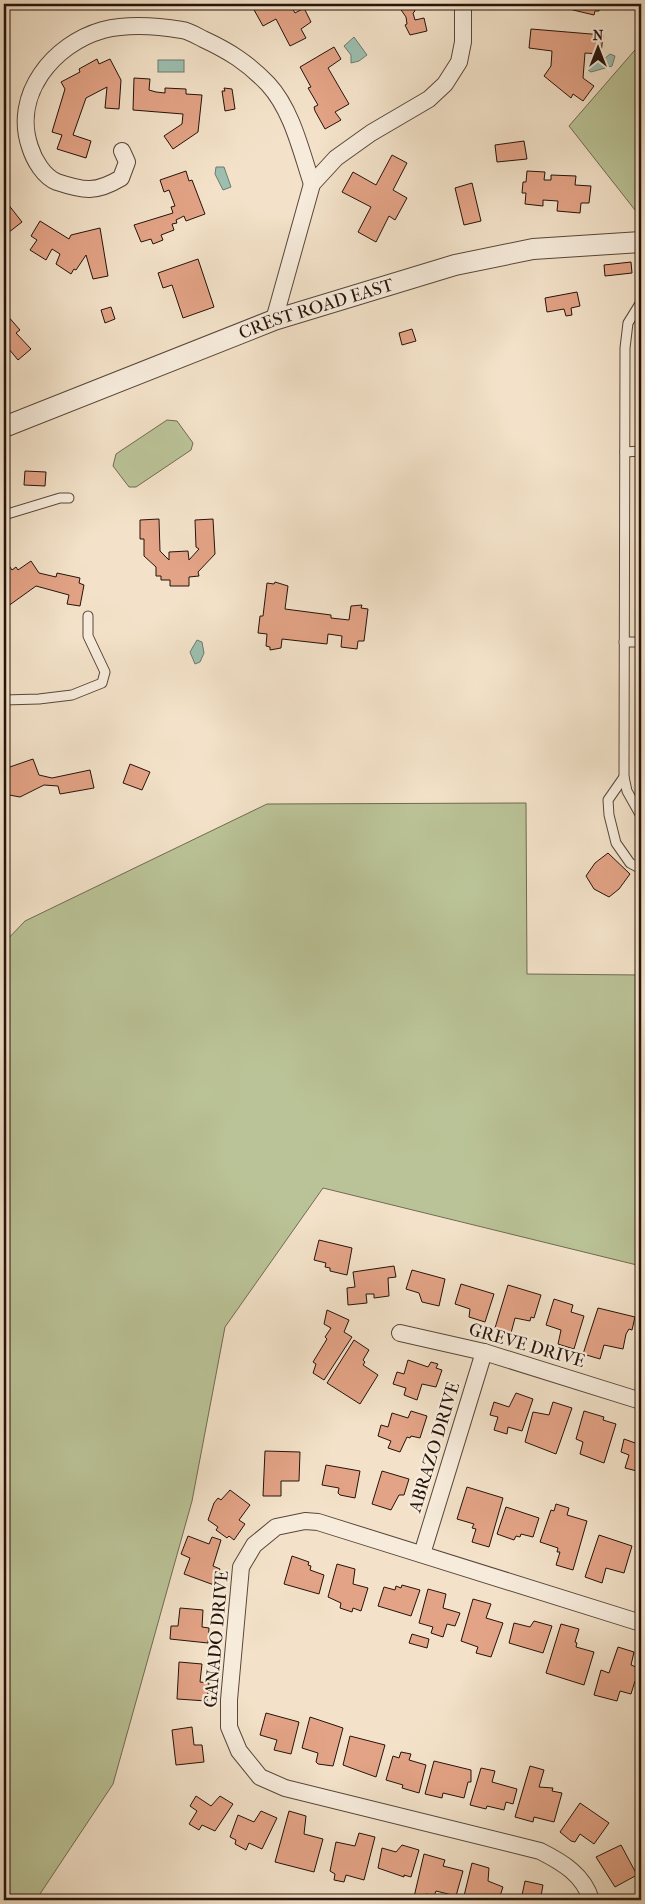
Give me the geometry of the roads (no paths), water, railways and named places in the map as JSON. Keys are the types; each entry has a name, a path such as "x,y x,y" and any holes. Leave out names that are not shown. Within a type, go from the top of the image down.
{"street":[{"path":"274,320 312,184 336,158 371,133 429,99 445,84 459,62 463,42 463,4"},
{"path":"122,151 127,162 121,178 104,188 82,190 54,180 34,161 25,132 26,108 35,82 51,59 81,38 104,30 123,27 184,30 236,55 269,85 289,119 312,184"},
{"name":"CREST ROAD EAST","path":"4,427 274,320 455,265 532,249 641,242"},
{"name":"GREVE DRIVE","path":"400,1333 484,1352 641,1401"},
{"name":"ABRAZO DRIVE","path":"422,1554 484,1352"},
{"name":"GANADO DRIVE","path":"591,1900 588,1888 565,1863 540,1851 285,1788 260,1777 239,1751 229,1727 229,1700 241,1567 254,1545 276,1526 305,1521 318,1522 641,1623"}],"lane":[{"path":"641,302 628,324 625,348 624,642 624,777 627,791 641,816"},
{"path":"625,452 639,450"},
{"path":"4,516 60,498 69,498"},
{"path":"4,700 39,699 72,695 102,683 105,672 88,636 88,616"},
{"path":"624,642 641,642"},
{"path":"624,777 608,800 610,815 616,843 630,863 641,869"}]}
